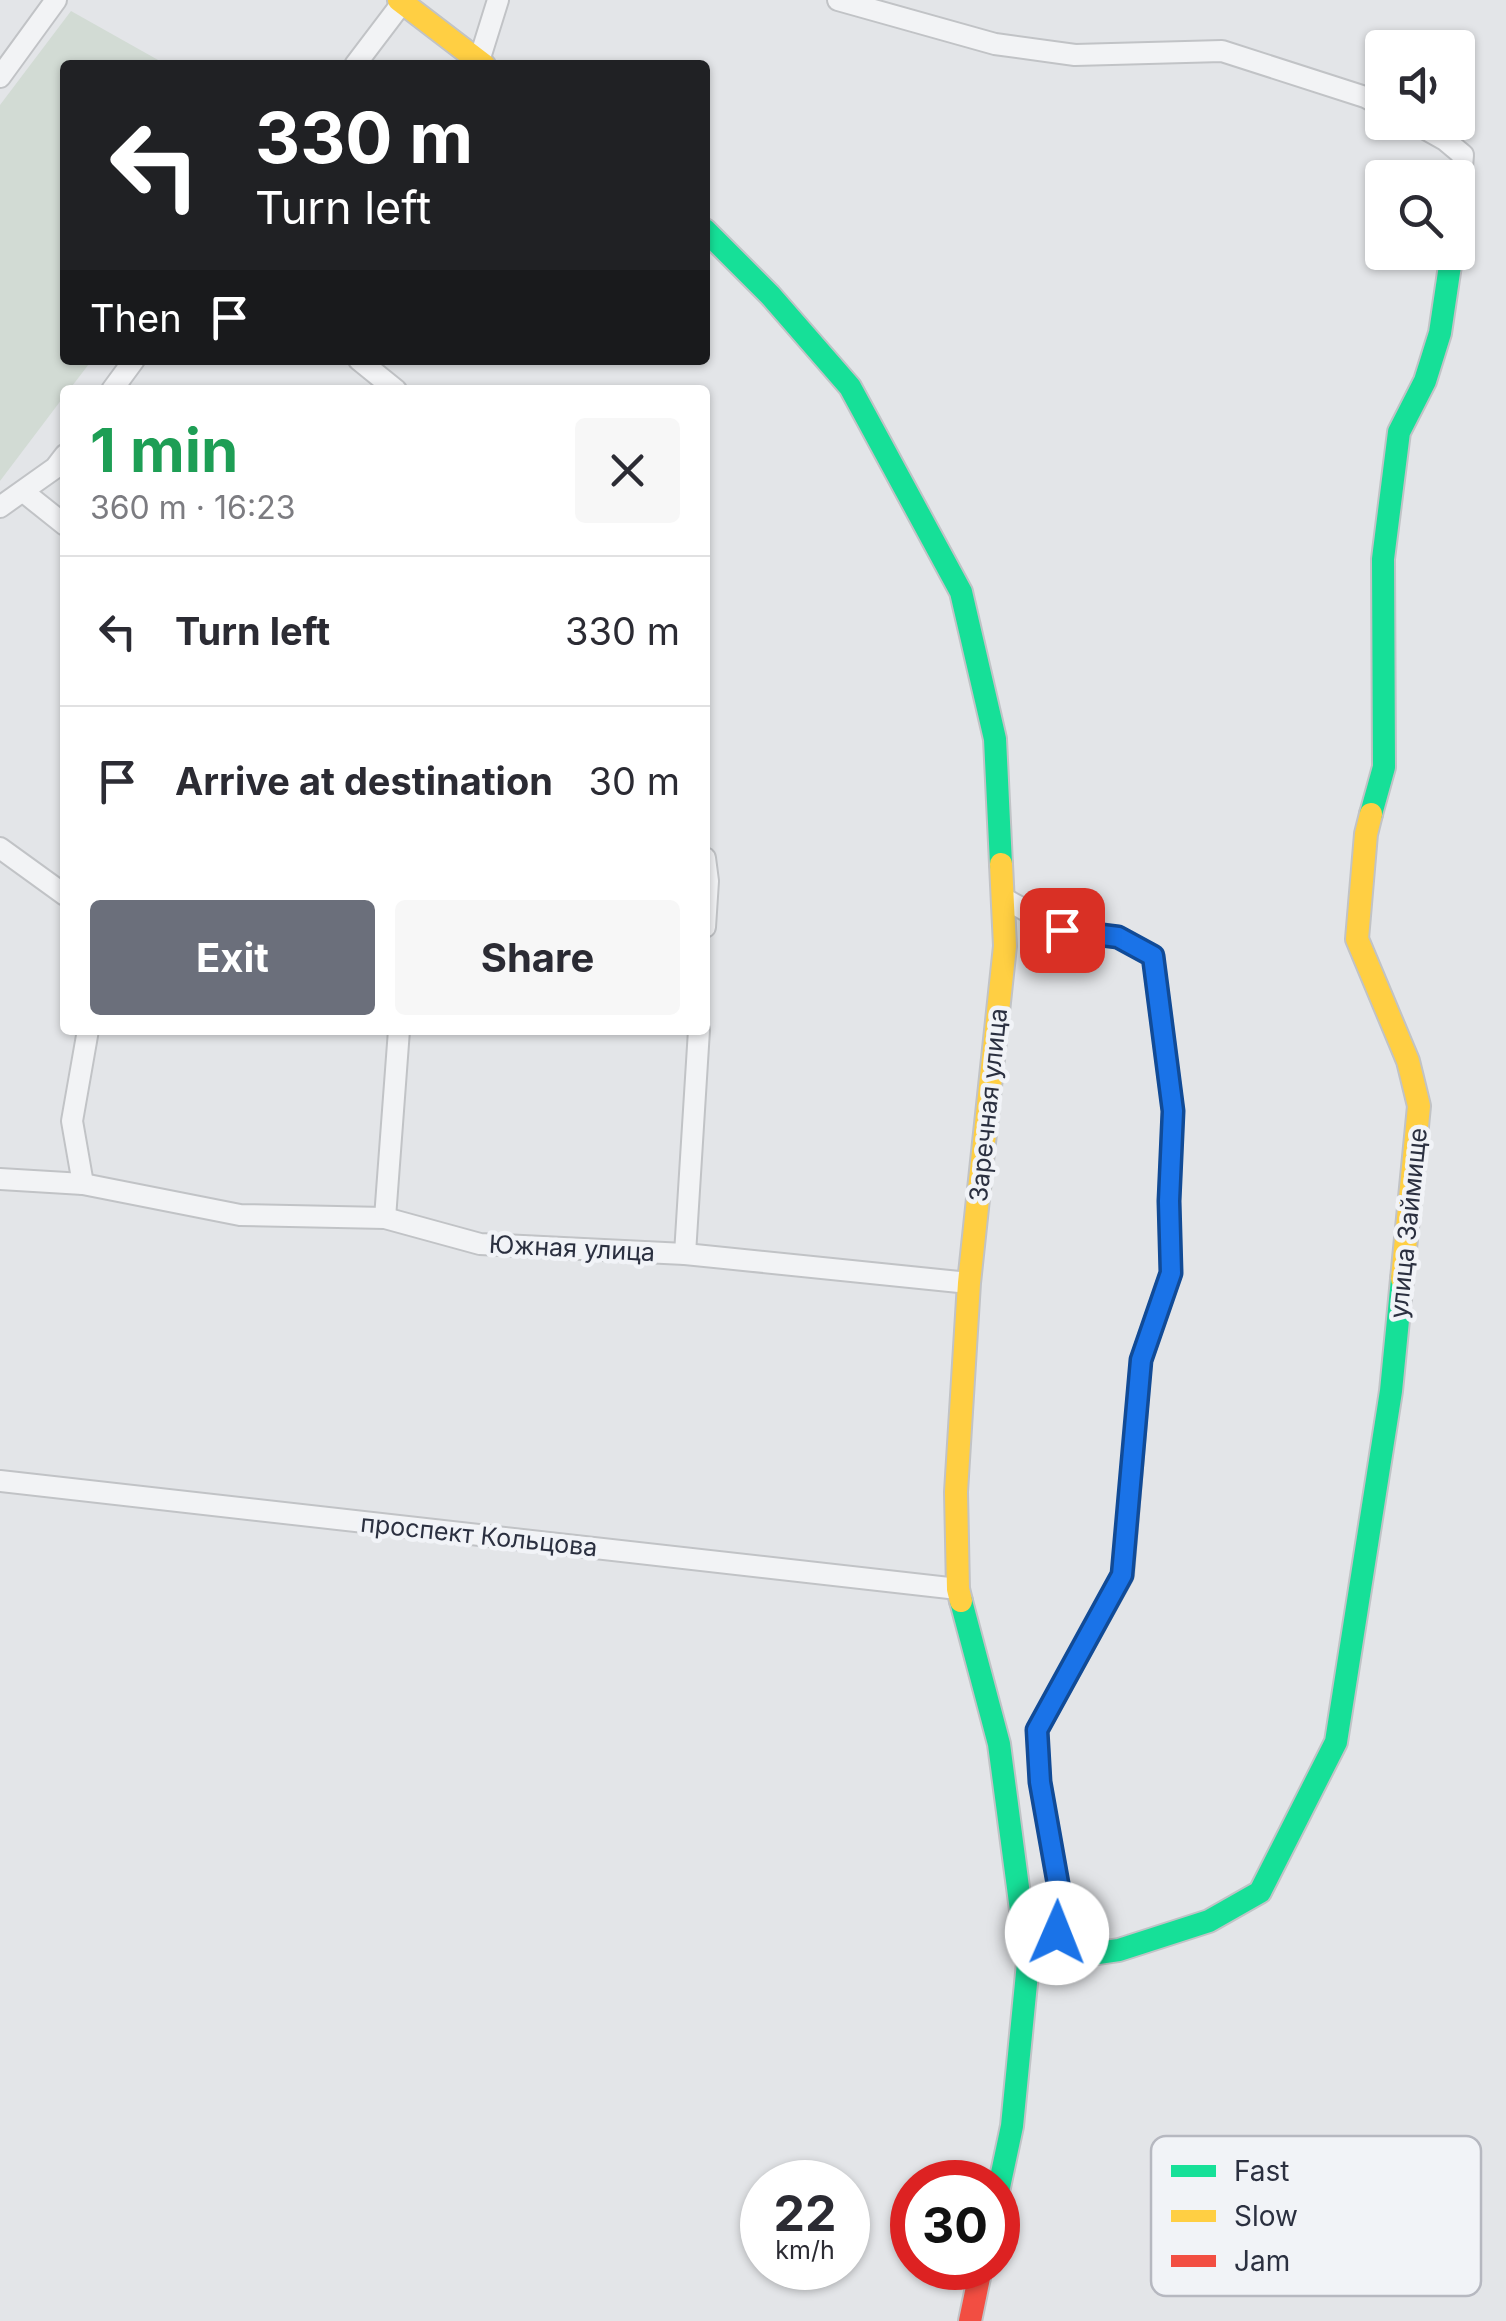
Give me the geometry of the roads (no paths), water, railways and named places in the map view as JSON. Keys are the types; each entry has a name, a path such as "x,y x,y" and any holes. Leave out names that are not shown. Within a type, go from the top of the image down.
{"street":[{"path":"0,76 56,0"},
{"path":"482,60 498,0"},
{"path":"838,0 996,44 1076,55 1222,51 1365,97"},
{"path":"359,60 400,2 477,60"},
{"path":"1446,140 1463,160"},
{"name":"Заречная улица","path":"710,235 770,294 850,388 961,592 995,739 1005,946 969,1283 956,1492 958,1590 999,1744 1028,1963 1012,2126 1005,2160"},
{"name":"улица Займище","path":"1028,1963 1119,1950 1209,1921 1260,1892 1336,1742 1392,1391 1419,1106 1408,1061 1357,940 1366,834 1384,767 1383,559 1398,432 1424,382 1440,333 1449,270"},
{"path":"365,365 390,385"},
{"path":"0,508 60,462"},
{"path":"25,492 60,522"},
{"path":"0,848 60,891"},
{"path":"1002,898 1062,930 1118,937 1153,956 1173,1111 1171,1273 1141,1360 1122,1575 1037,1730 1040,1782 1062,1906 1052,1960"},
{"path":"83,1184 72,1122 87,1035"},
{"path":"385,1218 400,1035"},
{"path":"685,1254 699,1035"},
{"name":"Южная улица","path":"0,1178 83,1184 240,1216 385,1218 480,1244 685,1254 969,1283"},
{"name":"проспект Кольцова","path":"0,1481 958,1590"},
{"path":"970,2321 976,2290"}]}
